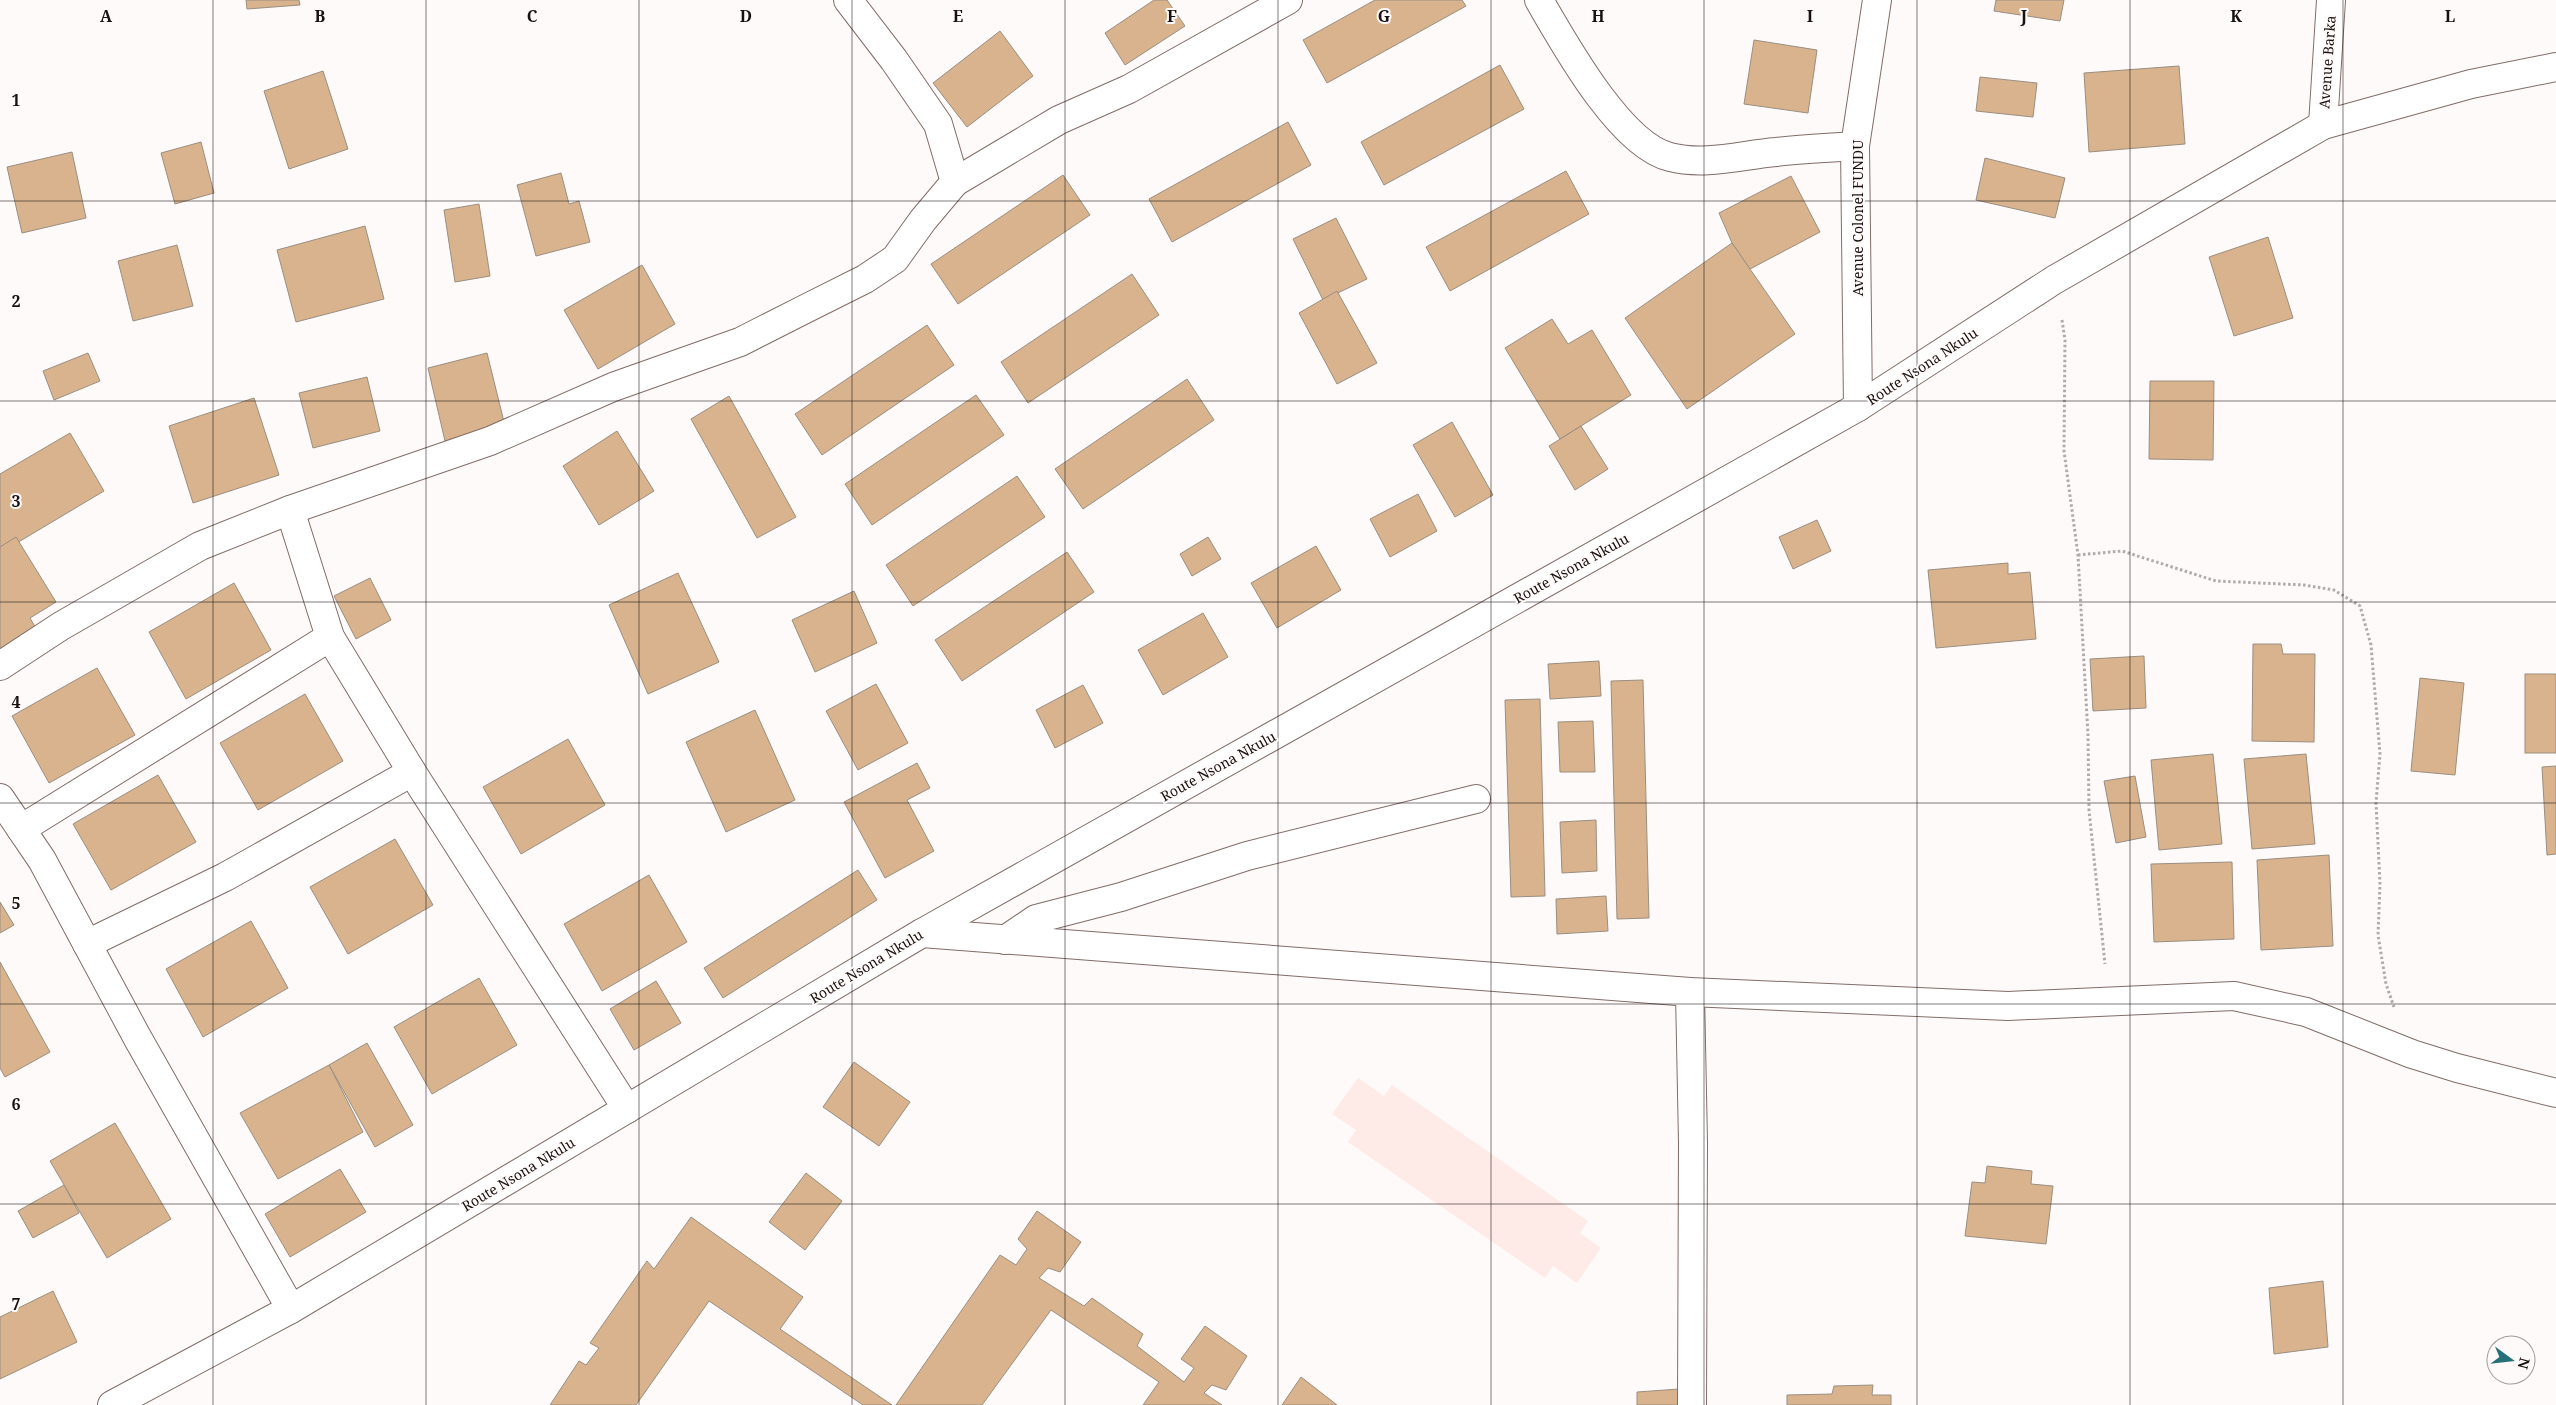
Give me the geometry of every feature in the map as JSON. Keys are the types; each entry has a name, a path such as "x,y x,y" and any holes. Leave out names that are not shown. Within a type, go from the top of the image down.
{"street":[{"path":"848,0 894,60 938,124 955,182"},
{"path":"0,666 61,626 200,546 290,510 490,441 614,387 740,342 865,278 894,259 955,182 1059,120 1129,89 1288,0"},
{"path":"1539,0 1576,64 1633,135 1670,157 1714,160 1775,152 1855,146"},
{"name":"Avenue Colonel FUNDU","path":"1858,407 1855,146 1877,0"},
{"name":"Avenue Barka","path":"2323,125 2331,0"},
{"name":"Route Nsona Nkulu","path":"112,1405 291,1309 922,933 1858,407 2054,280 2323,125 2471,84 2556,67"},
{"path":"290,510 330,637 412,772 627,1109"},
{"path":"21,829 330,637"},
{"path":"87,944 225,877 412,772"},
{"path":"0,798 42,860 291,1309"},
{"path":"1005,940 1036,919 1122,897 1247,856 1476,799"},
{"path":"922,933 1690,992 2008,1006 2108,1000 2234,996 2306,1012 2412,1054 2456,1068 2556,1093"},
{"path":"1690,992 1693,1143 1692,1405"}],"path":[{"path":"2054,280 2065,340 2064,451 2078,554 2088,735 2090,810 2108,1000"},
{"path":"2078,554 2122,551 2216,581 2304,585 2334,590 2360,606 2371,645 2380,754 2376,803 2380,884 2378,935 2386,984 2412,1054"}],"shaded area":[{"path":"1358,1078 1384,1096 1392,1085 1588,1221 1580,1233 1601,1248 1577,1283 1553,1266 1545,1278 1348,1142 1356,1130 1332,1114"}],"building":[{"path":"246,0 299,0 300,5 247,9"},
{"path":"1154,0 1167,0 1185,26 1125,65 1105,33"},
{"path":"1375,0 1462,0 1466,6 1327,83 1303,40"},
{"path":"1996,0 2064,0 2060,21 1994,11"},
{"path":"1000,31 1033,76 967,127 933,83"},
{"path":"1754,40 1817,50 1808,113 1744,104"},
{"path":"1500,65 1524,109 1384,185 1361,142"},
{"path":"2179,66 2185,144 2089,152 2084,73"},
{"path":"323,71 348,149 289,169 264,91"},
{"path":"1980,77 2037,83 2033,117 1976,111"},
{"path":"1288,122 1311,165 1172,242 1149,199"},
{"path":"201,142 214,193 175,204 161,153"},
{"path":"72,152 86,218 22,233 7,167"},
{"path":"1985,158 2065,178 2055,218 1976,200"},
{"path":"1566,171 1589,214 1450,291 1426,247"},
{"path":"561,173 569,204 579,201 590,242 536,256 517,185"},
{"path":"1063,175 1090,215 958,304 931,264"},
{"path":"1791,176 1820,232 1750,269 1732,243 1719,213"},
{"path":"479,204 490,276 455,282 444,210"},
{"path":"1336,218 1367,279 1323,300 1293,239"},
{"path":"365,226 384,299 296,322 277,250"},
{"path":"2268,237 2293,318 2234,336 2209,257"},
{"path":"1732,243 1795,334 1687,409 1625,318"},
{"path":"177,245 193,306 133,321 118,261"},
{"path":"642,265 675,324 598,369 564,310"},
{"path":"1132,274 1159,315 1028,403 1001,362"},
{"path":"1337,291 1377,363 1337,384 1299,313"},
{"path":"1552,319 1568,344 1592,330 1631,395 1560,439 1505,348"},
{"path":"927,325 954,365 822,455 795,414"},
{"path":"88,353 100,381 54,400 43,371"},
{"path":"487,353 505,426 445,441 428,368"},
{"path":"367,377 380,431 313,448 299,393"},
{"path":"1187,379 1214,420 1083,509 1055,469"},
{"path":"2150,381 2214,381 2213,460 2149,459"},
{"path":"976,395 1004,435 872,525 845,484"},
{"path":"729,396 796,517 757,538 691,419"},
{"path":"254,398 279,475 193,503 169,426"},
{"path":"1452,422 1493,495 1455,517 1413,445"},
{"path":"1581,426 1608,469 1575,490 1549,446"},
{"path":"617,431 654,491 599,525 563,466"},
{"path":"70,433 104,491 0,553 0,474"},
{"path":"1017,476 1045,517 913,606 886,565"},
{"path":"1418,494 1437,531 1390,557 1370,519"},
{"path":"1817,520 1831,551 1793,569 1779,537"},
{"path":"16,537 56,602 30,618 37,630 0,652 0,547"},
{"path":"1208,537 1221,559 1192,576 1180,554"},
{"path":"1316,546 1341,590 1277,628 1251,583"},
{"path":"1067,552 1094,592 962,681 935,640"},
{"path":"2008,563 2008,574 2030,572 2036,639 1936,648 1928,570"},
{"path":"678,573 719,662 648,694 609,605"},
{"path":"370,578 391,620 356,639 334,596"},
{"path":"234,583 271,650 186,699 149,632"},
{"path":"854,591 877,643 815,672 792,620"},
{"path":"1203,613 1228,657 1163,695 1138,650"},
{"path":"2253,644 2281,644 2283,654 2315,654 2314,742 2252,741"},
{"path":"2144,656 2146,708 2093,711 2090,659"},
{"path":"1599,661 1601,696 1550,699 1548,664"},
{"path":"97,668 135,735 49,783 12,716"},
{"path":"2525,674 2556,674 2556,753 2525,753"},
{"path":"2420,678 2464,683 2455,775 2411,771"},
{"path":"1643,680 1649,918 1617,919 1611,681"},
{"path":"876,684 908,743 858,770 826,711"},
{"path":"1083,685 1103,723 1055,748 1036,710"},
{"path":"305,694 343,761 258,810 220,743"},
{"path":"1540,699 1545,896 1511,897 1505,700"},
{"path":"755,710 795,800 726,832 686,742"},
{"path":"1593,721 1595,772 1560,772 1558,722"},
{"path":"568,739 605,805 521,854 483,787"},
{"path":"2213,754 2222,844 2159,850 2151,760"},
{"path":"2306,754 2315,844 2252,849 2244,759"},
{"path":"917,763 930,788 907,800 934,851 885,878 844,802"},
{"path":"2556,766 2556,854 2547,855 2542,767"},
{"path":"158,775 196,842 111,890 73,824"},
{"path":"2135,776 2146,837 2116,843 2104,781"},
{"path":"1596,820 1597,871 1562,873 1560,822"},
{"path":"395,839 433,905 348,954 310,887"},
{"path":"2329,855 2333,946 2261,950 2257,860"},
{"path":"2232,862 2234,939 2154,942 2151,864"},
{"path":"858,870 877,900 723,998 704,968"},
{"path":"649,875 687,942 602,991 564,924"},
{"path":"1606,896 1608,931 1557,934 1556,899"},
{"path":"0,902 14,925 0,933"},
{"path":"251,921 288,988 203,1037 166,969"},
{"path":"0,962 50,1052 5,1077 0,1068"},
{"path":"479,978 517,1045 432,1094 394,1027"},
{"path":"656,981 681,1023 634,1050 610,1009"},
{"path":"367,1043 413,1125 375,1147 329,1065"},
{"path":"854,1062 910,1102 879,1146 823,1107"},
{"path":"329,1065 363,1132 278,1179 240,1113"},
{"path":"115,1123 171,1219 107,1258 50,1161"},
{"path":"1987,1166 2032,1171 2031,1184 2053,1186 2046,1244 1965,1236 1972,1182 1985,1183"},
{"path":"340,1169 366,1212 290,1257 265,1214"},
{"path":"806,1173 842,1201 805,1250 769,1222"},
{"path":"64,1185 79,1213 33,1238 18,1211"},
{"path":"1037,1211 1081,1242 1060,1272 1048,1268 1039,1278 1084,1306 1092,1298 1143,1334 1137,1346 1184,1382 1194,1368 1181,1359 1205,1326 1247,1356 1226,1390 1212,1385 1204,1393 1222,1405 1143,1405 1159,1382 1051,1310 982,1405 896,1405 1000,1255 1016,1265 1027,1249 1018,1239"},
{"path":"691,1217 803,1297 780,1329 892,1405 863,1405 709,1301 636,1405 550,1405 579,1361 586,1365 599,1348 590,1343 647,1261 654,1269"},
{"path":"2323,1281 2328,1347 2274,1354 2269,1288"},
{"path":"53,1291 77,1342 0,1379 0,1317"},
{"path":"1301,1377 1337,1405 1282,1405"},
{"path":"1873,1385 1872,1395 1891,1395 1891,1405 1787,1405 1787,1395 1832,1394 1834,1386"},
{"path":"1679,1389 1680,1405 1637,1405 1637,1392"}]}
